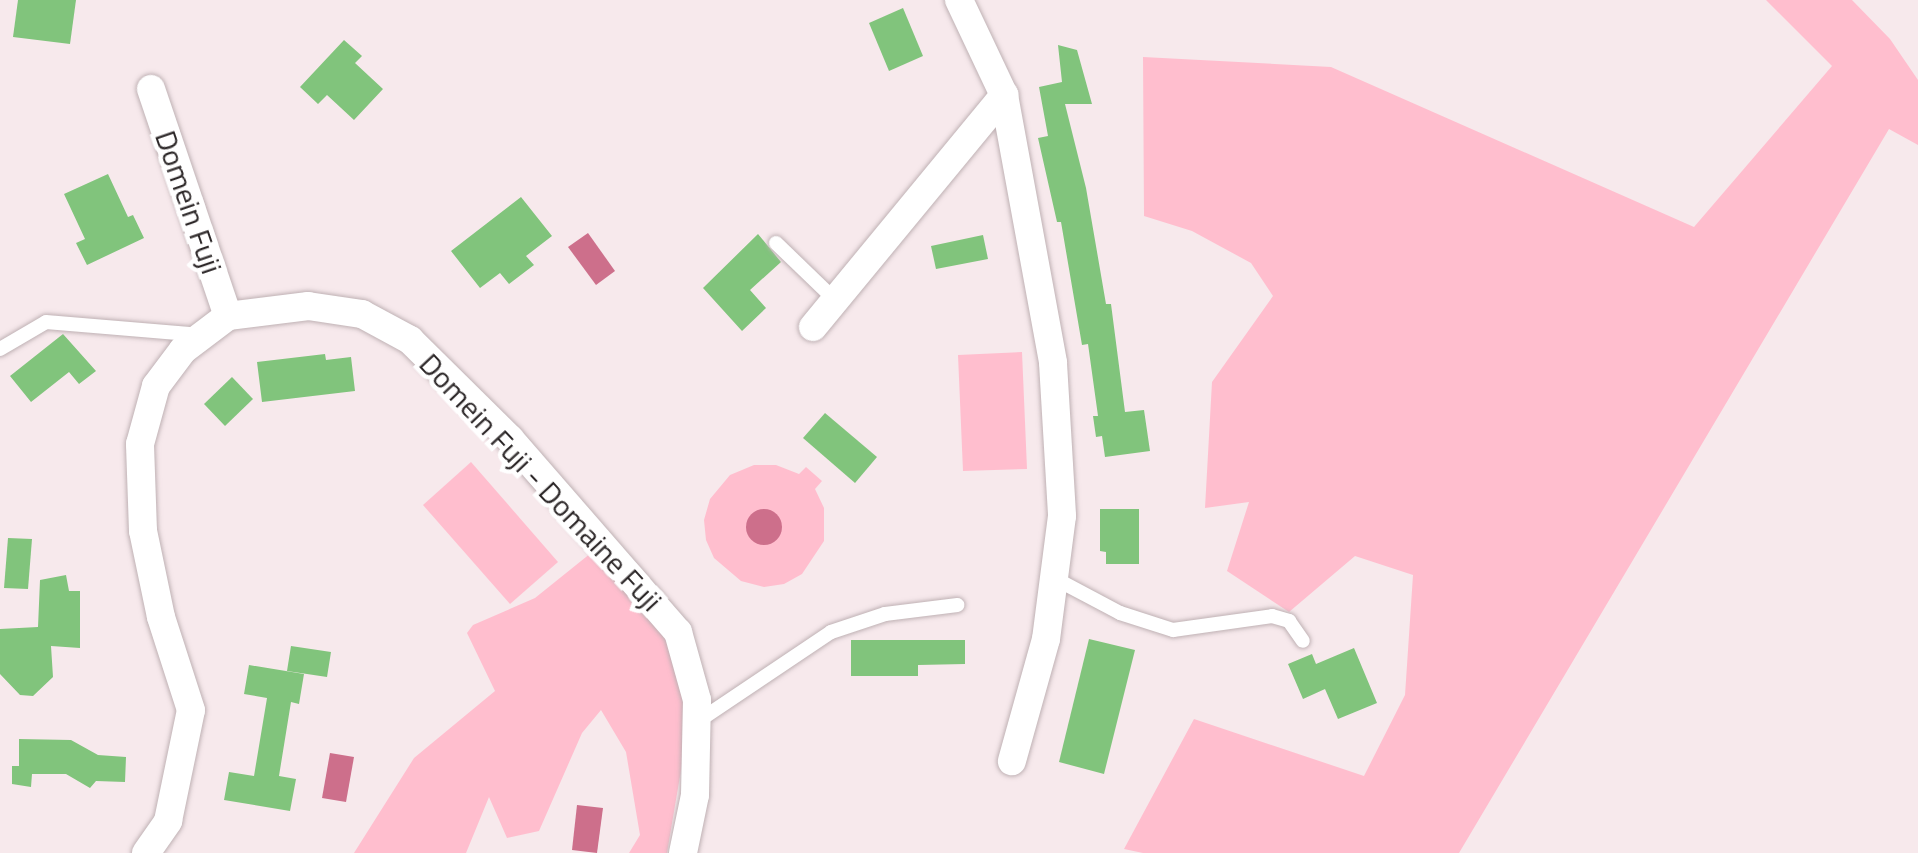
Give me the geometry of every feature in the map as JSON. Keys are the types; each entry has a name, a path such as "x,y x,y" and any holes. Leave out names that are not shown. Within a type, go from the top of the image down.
{"street":[{"path":"959,0 1004,95 1053,363 1062,516 1046,639 1012,762"},
{"name":"Domein Fuji","path":"150,89 228,316"},
{"path":"813,327 1004,95"},
{"name":"Domein Fuji - Domaine Fuji","path":"228,316 308,306 362,314 410,340 510,439 678,632 697,700 695,795 683,853"},
{"path":"146,853 168,821 191,710 161,617 143,531 140,444 156,386 183,350 228,316"}],"lane":[{"path":"776,243 836,300"},
{"path":"0,350 46,322 204,335"},
{"path":"1054,578 1120,613 1173,630 1272,616 1290,621 1303,641"},
{"path":"696,723 830,632 885,614 957,605"}],"shaded area":[{"path":"1766,0 1852,0 1890,39 1918,80 1918,145 1889,129 1459,853 1143,853 1124,849 1194,719 1364,776 1405,695 1413,575 1355,556 1289,612 1227,571 1249,502 1205,508 1212,382 1273,296 1251,263 1192,231 1144,216 1143,57 1331,67 1694,227 1832,66"},
{"path":"588,233 615,271 596,285 568,247"},
{"path":"1022,352 1027,469 963,471 958,355"},
{"path":"471,462 558,562 510,604 423,505"},
{"path":"754,465 776,465 799,474 806,467 822,481 815,489 824,508 824,541 802,574 784,584 764,587 741,581 714,558 706,540 704,520 710,499 730,475"},
{"path":"764,509 777,514 782,527 777,540 764,545 751,540 746,527 751,514"},
{"path":"591,553 672,638 691,711 667,853 629,853 640,835 626,752 601,710 582,733 539,831 507,838 489,797 466,853 354,853 414,758 495,691 467,633 473,625 535,598"},
{"path":"330,753 354,757 346,802 322,798"},
{"path":"577,805 603,808 597,853 572,850"}],"building":[{"path":"18,0 76,0 70,44 13,37"},
{"path":"903,8 923,56 889,71 869,23"},
{"path":"344,40 362,56 355,63 383,89 354,120 327,95 318,104 300,87"},
{"path":"1058,45 1077,50 1092,104 1065,104 1086,188 1106,304 1111,304 1125,412 1144,410 1150,451 1105,457 1102,436 1096,437 1093,416 1098,416 1088,344 1082,345 1061,222 1057,222 1038,138 1048,136 1039,87 1062,82"},
{"path":"108,174 128,217 133,215 144,238 87,265 76,243 85,239 64,194"},
{"path":"521,197 552,236 526,256 534,265 509,284 500,273 480,288 451,251"},
{"path":"758,234 781,262 750,290 766,308 742,331 703,288"},
{"path":"983,235 988,259 936,269 931,246"},
{"path":"63,334 96,371 79,384 69,372 31,402 10,376"},
{"path":"325,354 326,360 351,357 355,391 262,402 257,362"},
{"path":"232,377 253,399 225,426 204,404"},
{"path":"825,413 877,457 855,483 803,438"},
{"path":"1100,509 1139,509 1139,564 1106,564 1106,552 1100,551"},
{"path":"8,538 32,539 28,589 4,588"},
{"path":"66,575 69,591 80,591 80,648 51,646 53,677 33,696 20,695 0,674 0,629 38,627 40,580"},
{"path":"1089,639 1135,650 1104,774 1059,762"},
{"path":"851,640 965,640 965,664 918,665 918,676 851,676"},
{"path":"291,646 331,652 327,677 287,671"},
{"path":"1354,648 1377,703 1338,719 1325,689 1303,699 1288,664 1312,654 1316,664"},
{"path":"249,665 304,674 299,704 291,702 279,776 296,779 290,811 224,800 229,772 254,776 267,698 244,694"},
{"path":"19,739 71,740 98,755 126,757 125,782 96,781 90,788 66,774 32,774 31,787 12,784 12,766 19,766"}]}
